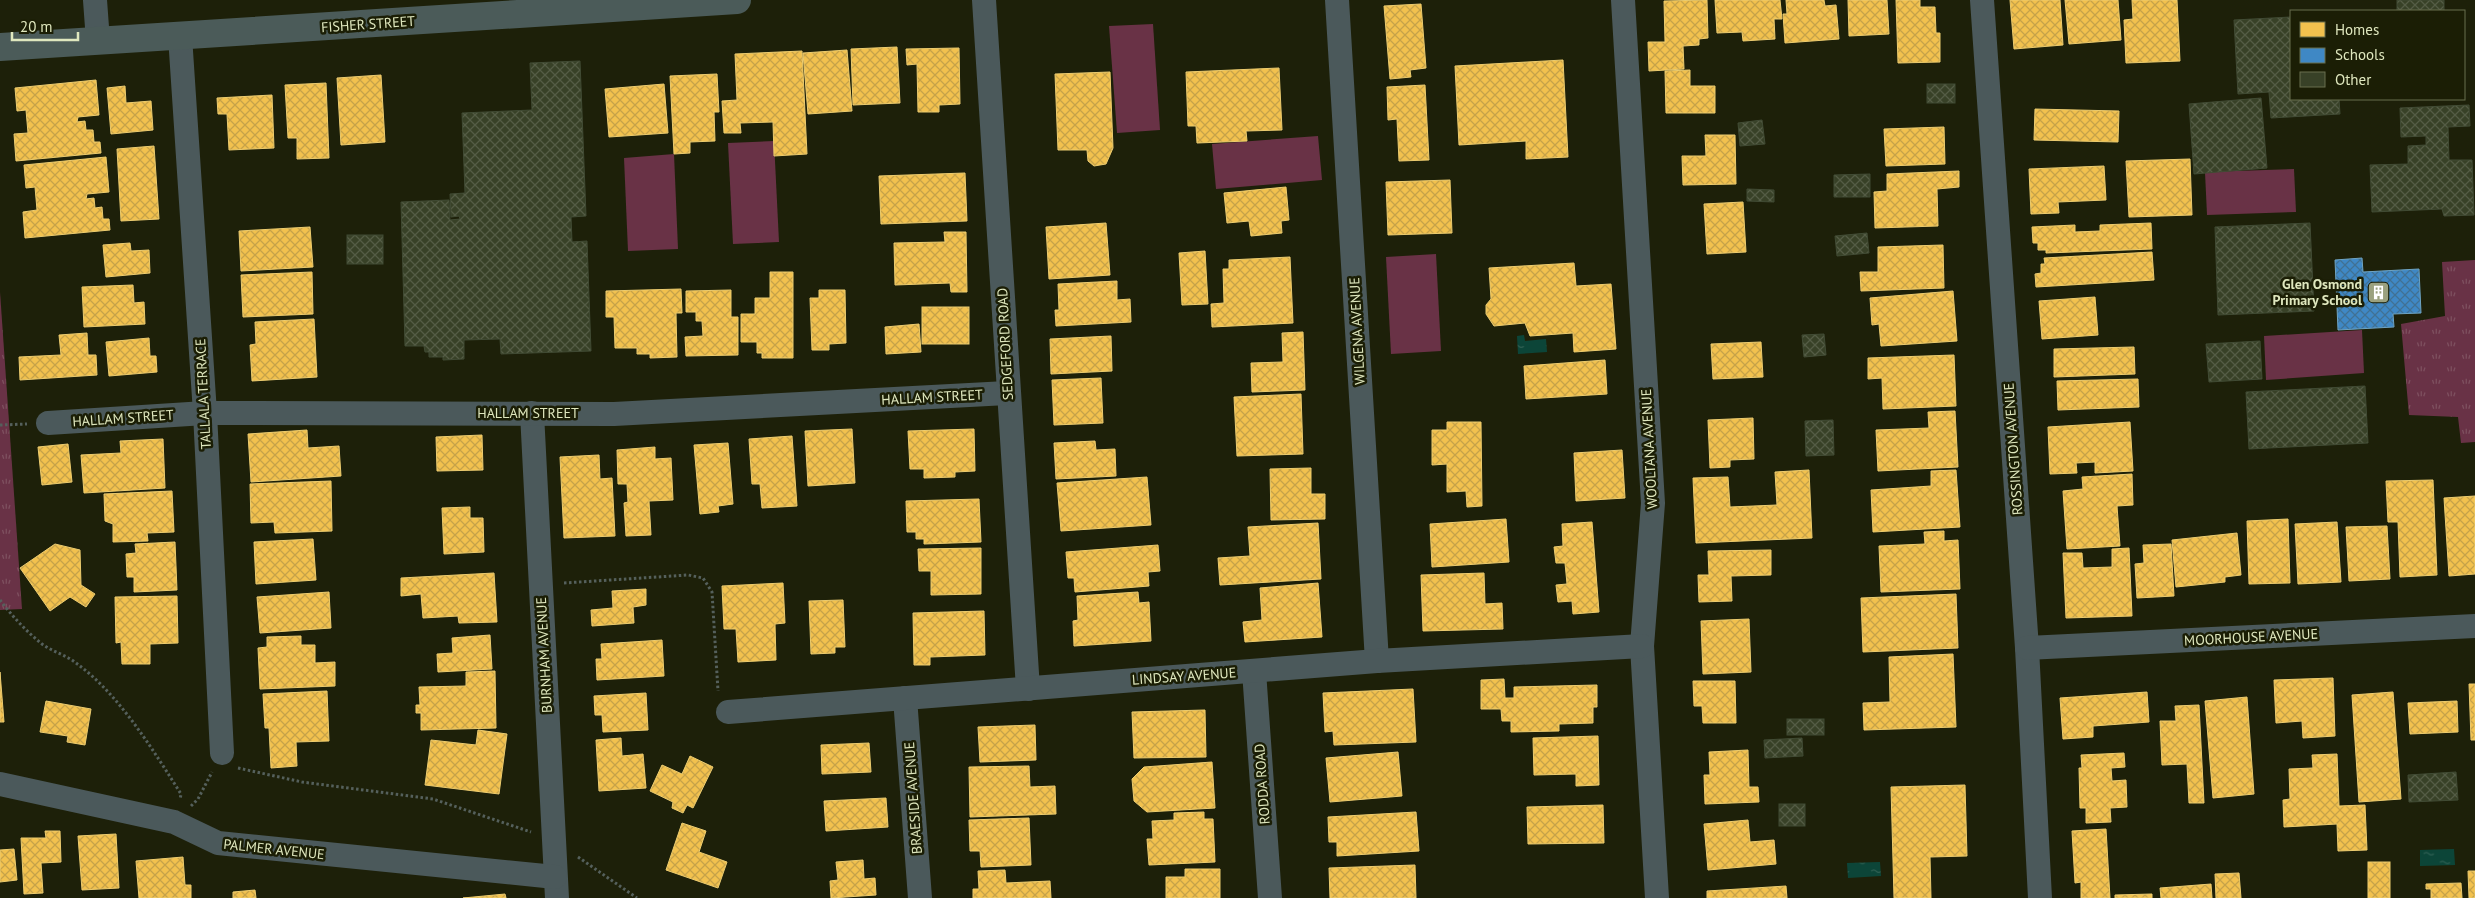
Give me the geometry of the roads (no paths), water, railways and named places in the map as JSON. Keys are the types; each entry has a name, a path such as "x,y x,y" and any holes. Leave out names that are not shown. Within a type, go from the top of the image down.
{"street":[{"path":"95,0 98,41"},
{"name":"FISHER STREET","path":"0,47 180,36 574,6 736,0"},
{"name":"SEDGEFORD ROAD","path":"984,0 1028,688"},
{"name":"WILGENA AVENUE","path":"1337,0 1377,662"},
{"name":"WOOLTANA AVENUE","path":"1623,0 1653,503 1642,646 1657,898"},
{"name":"ROSSINGTON AVENUE","path":"1982,0 2027,648 2040,898"},
{"name":"TALLALA TERRACE","path":"180,36 205,412 222,753"},
{"name":"HALLAM STREET","path":"48,423 205,412 532,412 614,414 1008,393"},
{"name":"BURNHAM AVENUE","path":"532,412 556,888"},
{"name":"MOORHOUSE AVENUE","path":"2027,648 2475,626"},
{"name":"LINDSAY AVENUE","path":"728,712 1377,662 1642,646"},
{"name":"RODDA ROAD","path":"1254,671 1270,898"},
{"name":"BRAESIDE AVENUE","path":"905,698 920,898"},
{"name":"PALMER AVENUE","path":"0,784 174,822 218,843 556,888"}],"water":[{"path":"1524,335 1525,341 1546,339 1547,352 1518,354 1517,336"},
{"path":"2454,849 2455,865 2420,866 2420,850"},
{"path":"1880,862 1881,876 1848,878 1847,863"}],"place":[{"name":"Glen Osmond Primary School","path":"2378,292"}]}
